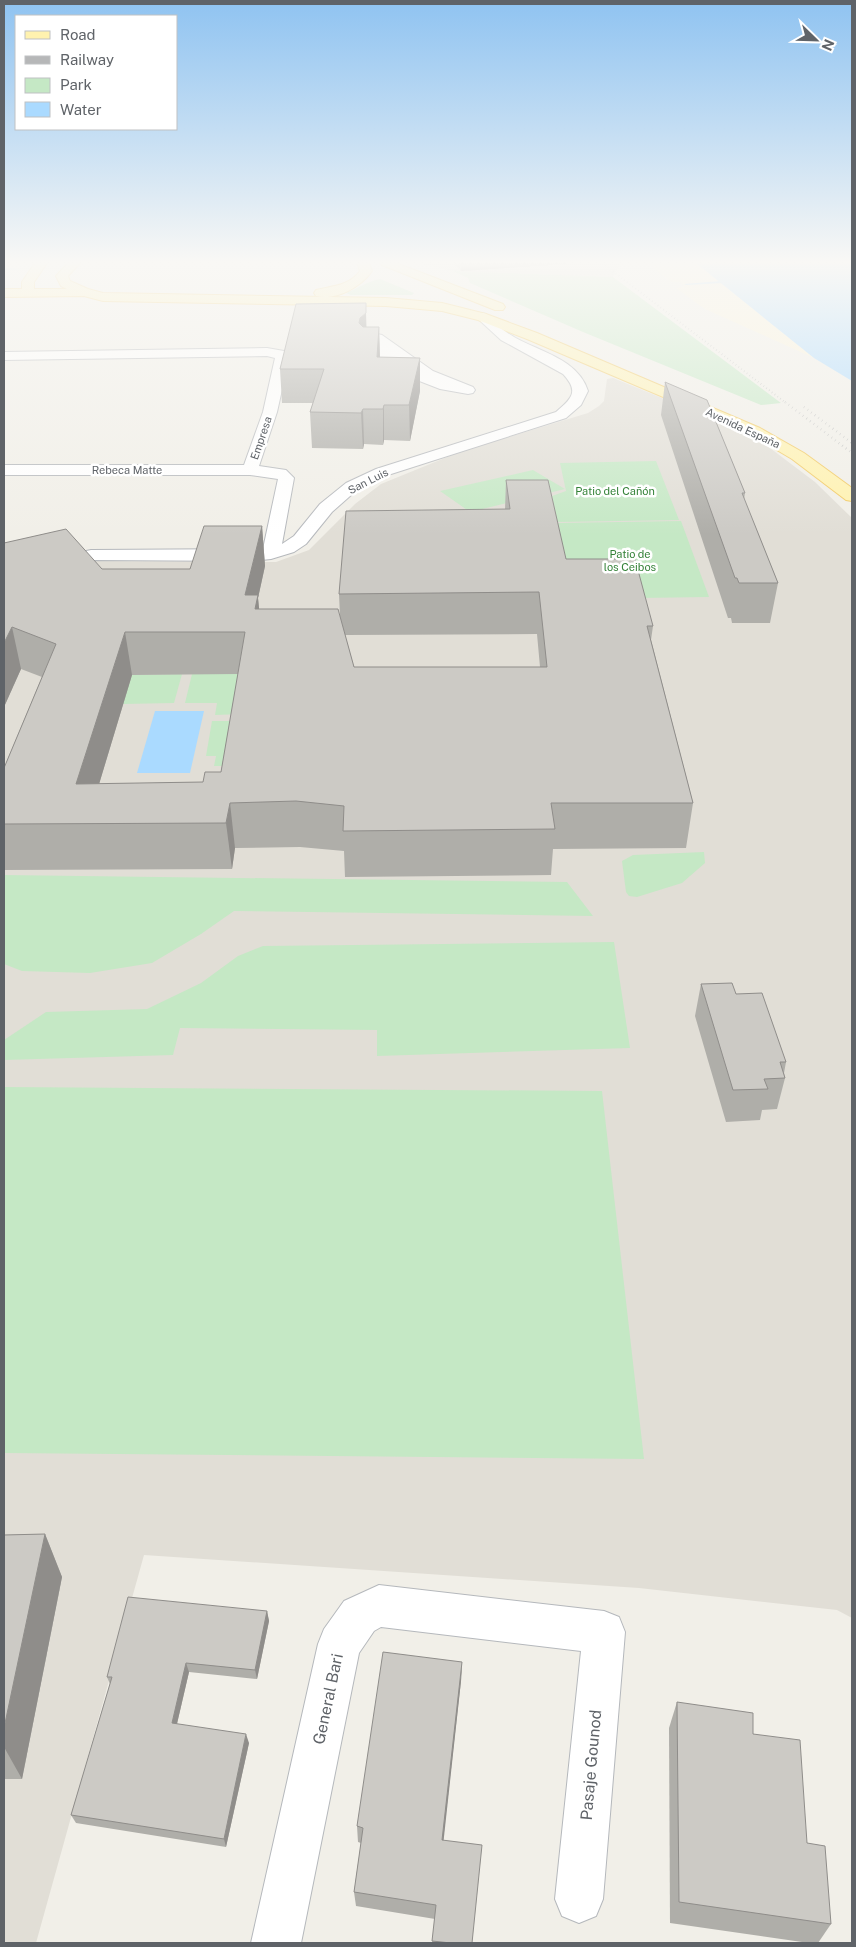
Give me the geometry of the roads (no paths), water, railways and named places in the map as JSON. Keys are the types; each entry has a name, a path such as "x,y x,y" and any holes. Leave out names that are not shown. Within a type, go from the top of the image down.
{"main road":[{"name":"Avenida España","path":"574,354 755,431 798,456 852,496"}],"street":[{"name":"Empresa","path":"4,356 145,354"},
{"name":"Empresa","path":"271,554 286,478 280,473 250,470 270,412 282,358 278,354"},
{"path":"369,354 388,354 408,372 445,386 468,390"},
{"path":"399,354 428,374 468,390"},
{"name":"San Luis","path":"4,573 91,555 251,556 271,554 288,548 300,540 326,508 352,486 382,472 560,415 572,407 580,390 577,378 570,370 536,354"},
{"name":"Rebeca Matte","path":"4,470 250,470"},
{"name":"General Bari","path":"276,1943 340,1644 359,1616 379,1606 604,1632"},
{"name":"Pasaje Gounod","path":"579,1899 604,1632"}],"water":[{"path":"809,354 852,354 852,381"},
{"path":"155,711 204,711 190,773 137,773"}],"railway":[{"path":"721,354 786,403"},
{"path":"785,402 852,453"},
{"path":"804,407 852,443"}],"park label":[{"name":"Patio del Cañón","path":"615,491"},
{"name":"Patio de los Ceibos","path":"630,560"}]}
